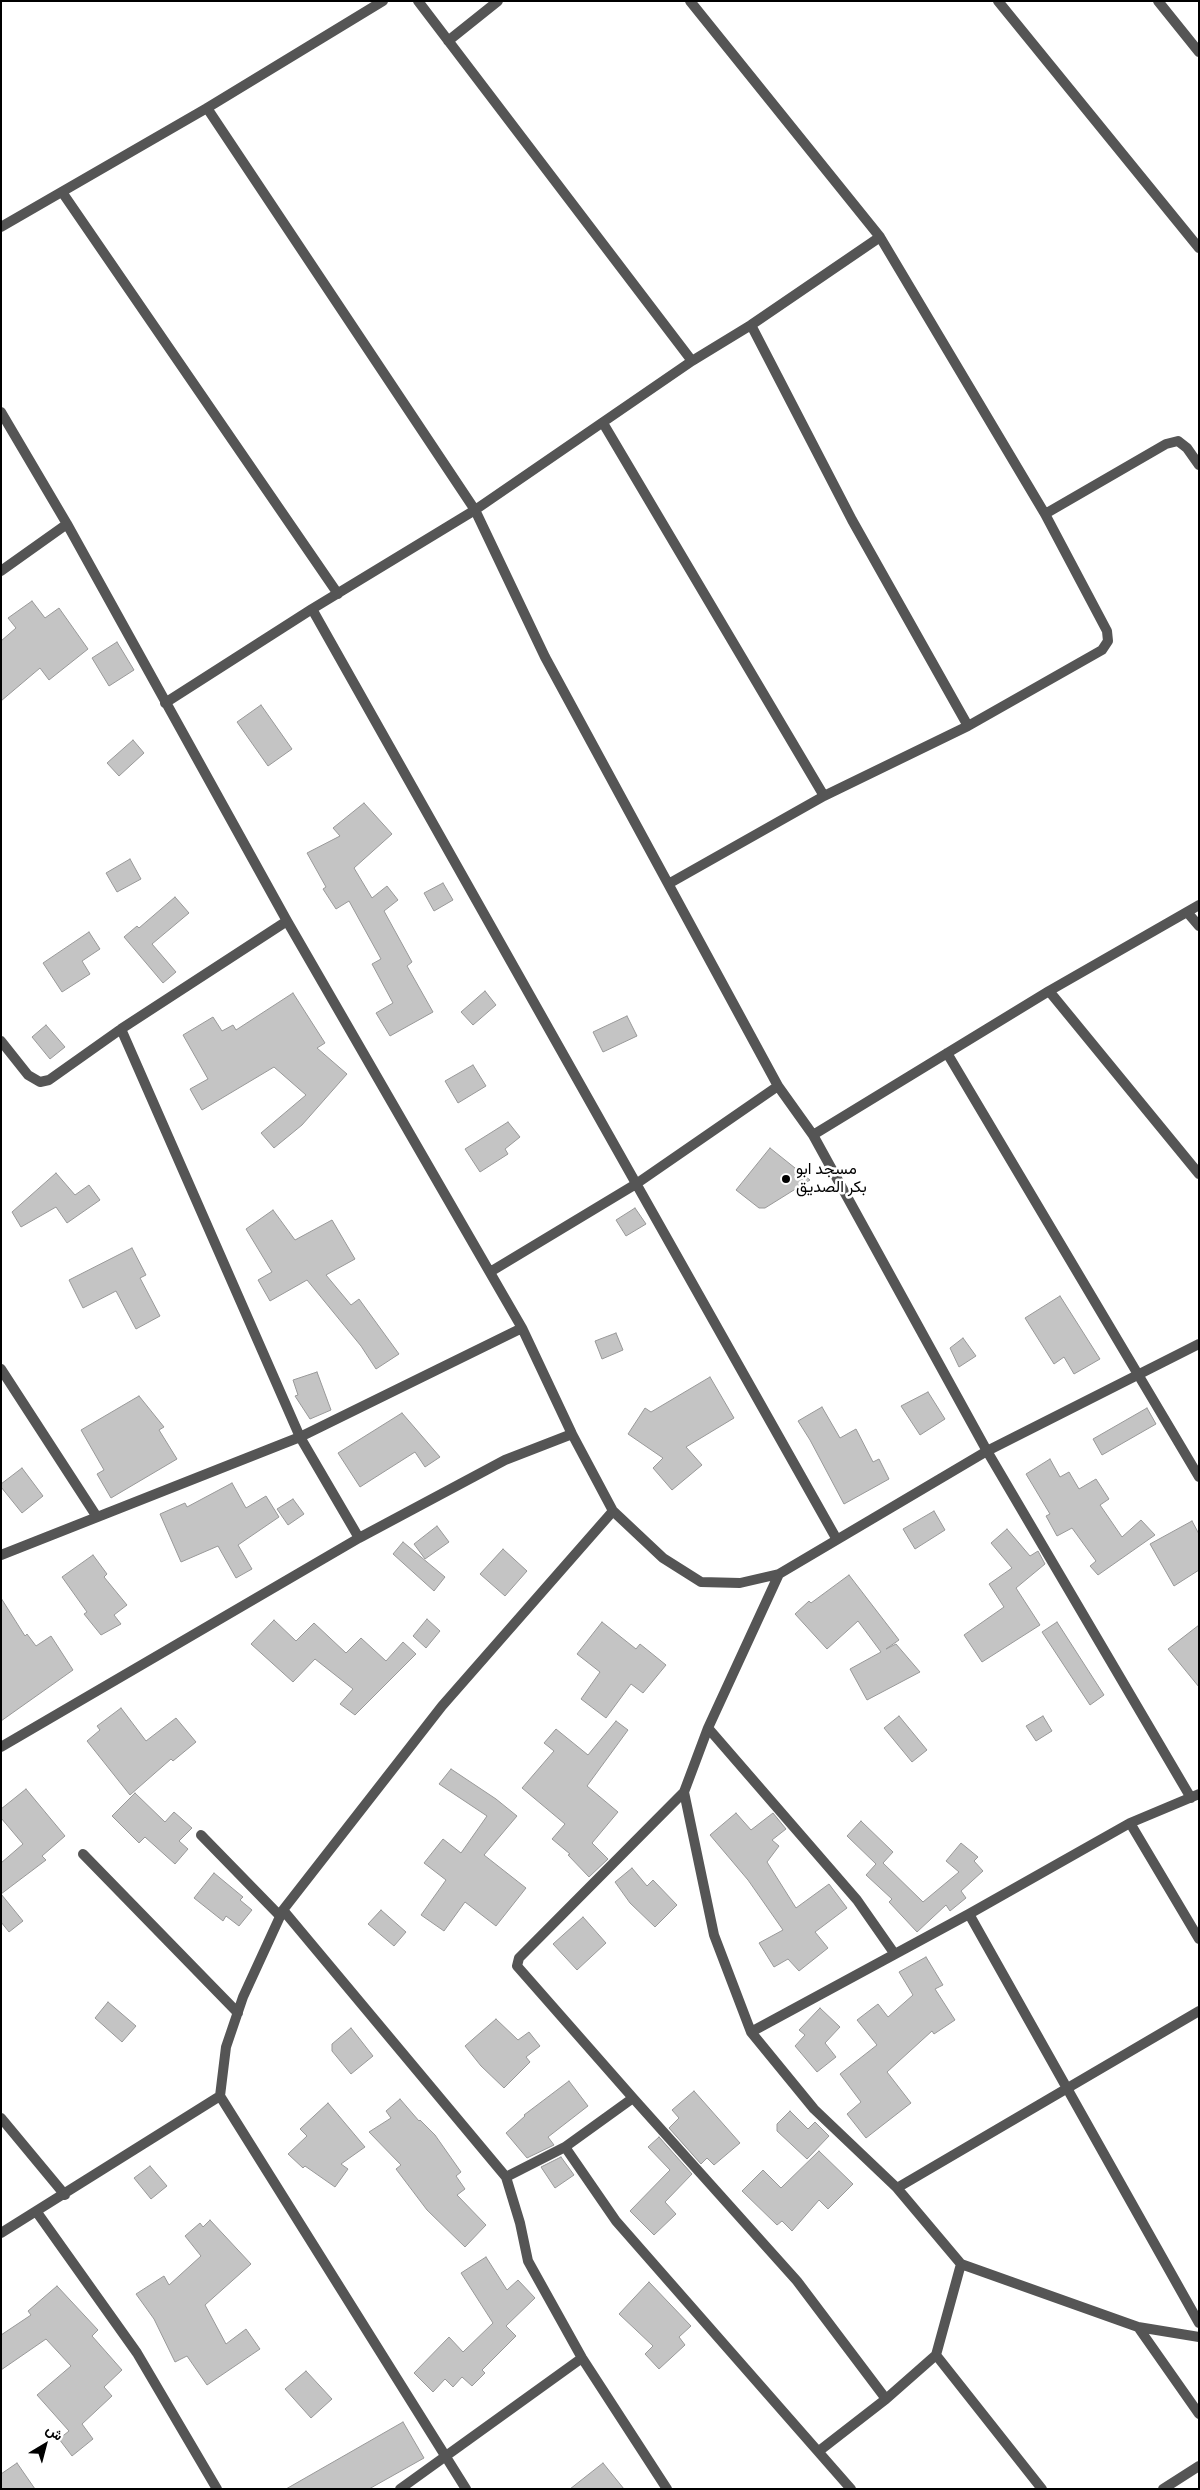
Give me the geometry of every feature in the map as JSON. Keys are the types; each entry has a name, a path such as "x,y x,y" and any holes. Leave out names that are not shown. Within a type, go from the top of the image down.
{"street":[{"path":"1,227 207,108 383,1"},
{"path":"418,1 692,361"},
{"path":"448,41 498,1"},
{"path":"670,884 824,796 968,726 1102,650 1108,641 1107,631 1044,514 880,237 690,1"},
{"path":"998,1 1199,248"},
{"path":"1158,1 1199,52"},
{"path":"207,108 475,510 545,657 670,884 778,1086 812,1135 987,1451 1195,1796 1130,1822 969,1914 751,2032"},
{"path":"62,192 338,594"},
{"path":"165,703 475,510 692,361 751,325 880,237"},
{"path":"751,325 852,520 968,726"},
{"path":"1,412 67,524 287,921 522,1328 572,1434 613,1511 663,1558 701,1582 740,1583 779,1574 836,1538 987,1451 1199,1344"},
{"path":"603,423 824,796"},
{"path":"1044,514 1166,444 1178,441 1187,448 1199,465"},
{"path":"1,571 67,524"},
{"path":"312,610 836,1538"},
{"path":"812,1135 1049,991 1199,905"},
{"path":"1187,912 1199,926"},
{"path":"1,1041 28,1075 40,1082 49,1080 121,1030 287,921"},
{"path":"1049,991 1199,1174"},
{"path":"121,1030 300,1437 359,1538"},
{"path":"947,1053 1199,1477"},
{"path":"490,1272 636,1184 778,1086"},
{"path":"1,1554 300,1437 522,1328"},
{"path":"1,1369 97,1517"},
{"path":"1,1747 359,1538 505,1460 572,1434"},
{"path":"466,2489 220,2096 226,2047 238,2013 281,1913 442,1706 613,1511"},
{"path":"779,1574 708,1728 684,1792 519,1958 517,1966 797,2281 886,2399"},
{"path":"708,1728 857,1900 894,1953"},
{"path":"684,1792 714,1935 751,2032 814,2110 897,2188 961,2264 1138,2327 1199,2337"},
{"path":"1130,1822 1199,1939"},
{"path":"201,1835 281,1913 506,2177 520,2223 528,2261 582,2358 667,2489"},
{"path":"83,1854 238,2013"},
{"path":"969,1914 1199,2323"},
{"path":"897,2188 1199,2011"},
{"path":"1,2234 220,2096"},
{"path":"506,2177 565,2147 633,2098"},
{"path":"1,2118 65,2195"},
{"path":"565,2147 616,2221 851,2489"},
{"path":"36,2212 137,2353 217,2489"},
{"path":"819,2451 886,2399 936,2355 961,2264"},
{"path":"1138,2327 1199,2414"},
{"path":"936,2355 1042,2489"},
{"path":"400,2489 582,2358"},
{"path":"1163,2489 1199,2466"}],"building":[{"path":"32,601 45,618 59,608 88,649 49,680 40,668 1,701 1,641 16,628 8,618"},
{"path":"117,642 134,670 109,686 92,658"},
{"path":"261,705 292,749 268,766 237,722"},
{"path":"133,740 144,753 119,776 107,763"},
{"path":"364,803 392,834 354,868 372,898 387,886 398,900 384,911 412,962 407,966 433,1012 390,1036 376,1013 393,1003 372,964 381,959 349,901 336,909 323,889 326,887 307,853 340,836 333,828"},
{"path":"130,859 141,879 117,892 106,873"},
{"path":"443,883 453,900 434,911 424,893"},
{"path":"175,897 189,913 152,944 176,972 163,983 124,937 137,926 139,928"},
{"path":"89,932 100,949 82,961 90,974 62,992 43,963"},
{"path":"485,991 496,1005 473,1025 461,1012"},
{"path":"293,993 325,1043 317,1048 347,1074 302,1125 274,1148 261,1133 306,1095 274,1067 202,1110 190,1089 208,1079 183,1035 213,1017 222,1031 233,1025 236,1030"},
{"path":"627,1016 637,1036 603,1052 593,1032"},
{"path":"46,1025 65,1047 50,1059 32,1037"},
{"path":"473,1065 486,1086 458,1103 445,1081"},
{"path":"508,1122 520,1137 505,1149 508,1154 480,1172 465,1149"},
{"path":"770,1148 810,1180 765,1208 759,1208 736,1190"},
{"path":"56,1173 75,1195 89,1185 100,1200 67,1223 56,1207 21,1227 12,1212"},
{"path":"635,1208 646,1224 626,1236 616,1220"},
{"path":"273,1210 295,1240 332,1220 355,1259 326,1275 351,1305 359,1299 399,1354 376,1369 361,1346 307,1280 270,1301 258,1280 272,1272 246,1229"},
{"path":"132,1248 146,1275 140,1278 160,1316 136,1329 116,1291 83,1308 69,1280"},
{"path":"1060,1296 1100,1359 1074,1374 1064,1357 1054,1364 1025,1318"},
{"path":"616,1333 623,1350 602,1359 595,1341"},
{"path":"963,1338 976,1356 959,1367 950,1348"},
{"path":"317,1372 331,1410 310,1419 295,1396 298,1395 293,1380"},
{"path":"710,1377 734,1418 686,1447 702,1465 672,1490 653,1468 663,1458 628,1434 645,1408 651,1412"},
{"path":"928,1392 945,1419 920,1435 901,1406"},
{"path":"139,1396 164,1427 159,1430 177,1459 111,1498 97,1474 104,1470 81,1430"},
{"path":"822,1407 840,1438 856,1429 873,1462 879,1459 889,1479 844,1504 798,1421"},
{"path":"1147,1408 1156,1424 1102,1455 1093,1439"},
{"path":"402,1413 440,1457 425,1467 415,1452 360,1487 338,1453"},
{"path":"1050,1459 1060,1477 1069,1472 1079,1489 1096,1479 1109,1499 1100,1505 1122,1537 1141,1520 1155,1535 1098,1575 1090,1566 1096,1561 1072,1528 1057,1536 1046,1516 1050,1514 1026,1474"},
{"path":"22,1468 43,1496 22,1513 1,1487 1,1484"},
{"path":"232,1483 246,1508 266,1496 279,1517 238,1545 252,1569 236,1578 218,1546 181,1562 160,1514 185,1503 187,1507"},
{"path":"293,1499 304,1514 288,1525 277,1509"},
{"path":"934,1511 945,1530 915,1549 903,1529"},
{"path":"1192,1521 1199,1534 1199,1570 1174,1586 1150,1544"},
{"path":"437,1526 449,1542 425,1559 414,1544"},
{"path":"1007,1529 1030,1556 1038,1551 1045,1564 1016,1588 1040,1625 982,1662 964,1635 1004,1607 989,1584 1012,1568 991,1543"},
{"path":"403,1542 445,1577 434,1591 393,1554"},
{"path":"503,1549 527,1571 505,1596 480,1574"},
{"path":"93,1555 107,1574 104,1577 127,1605 114,1615 121,1624 101,1635 84,1614 87,1612 62,1577"},
{"path":"849,1575 899,1640 886,1649 896,1644 920,1672 867,1700 850,1669 881,1652 858,1621 827,1649 795,1614 809,1601 811,1603"},
{"path":"1,1598 25,1636 27,1634 36,1646 51,1636 73,1670 1,1721"},
{"path":"427,1619 440,1631 426,1648 413,1636"},
{"path":"274,1620 296,1641 314,1623 346,1653 361,1638 386,1661 403,1642 416,1654 355,1715 340,1704 353,1689 315,1659 293,1682 251,1644"},
{"path":"602,1622 636,1649 640,1644 666,1665 643,1693 631,1684 606,1718 581,1699 600,1672 577,1654"},
{"path":"1057,1622 1104,1695 1090,1705 1042,1632"},
{"path":"1199,1625 1199,1687 1168,1649"},
{"path":"121,1708 146,1741 176,1718 196,1742 173,1761 171,1759 130,1795 87,1741 100,1730 97,1726"},
{"path":"899,1716 927,1750 912,1762 884,1728"},
{"path":"1043,1716 1052,1731 1036,1741 1026,1726"},
{"path":"616,1721 628,1730 587,1786 618,1812 592,1843 608,1859 589,1877 568,1855 570,1854 552,1839 565,1824 522,1788 554,1751 544,1743 556,1729 588,1755"},
{"path":"451,1769 496,1799 517,1816 484,1855 526,1888 496,1926 465,1902 444,1931 421,1915 446,1880 424,1863 443,1839 461,1853 487,1816 439,1784"},
{"path":"26,1789 65,1836 42,1856 46,1860 1,1894 1,1863 23,1844 1,1818 1,1809"},
{"path":"135,1793 165,1822 174,1812 192,1828 179,1841 188,1849 175,1864 145,1837 139,1843 112,1816"},
{"path":"736,1813 751,1830 773,1813 786,1829 772,1840 779,1846 767,1862 796,1908 829,1884 847,1908 815,1932 828,1948 799,1971 788,1959 774,1967 759,1943 783,1930 748,1880 710,1835"},
{"path":"861,1821 893,1852 883,1863 923,1902 959,1872 946,1861 961,1843 978,1857 974,1861 983,1871 961,1891 966,1898 950,1911 946,1905 917,1932 889,1902 892,1899 866,1875 876,1864 847,1836"},
{"path":"632,1868 647,1886 653,1880 677,1905 655,1927 630,1903 615,1882"},
{"path":"214,1873 243,1897 240,1900 252,1910 239,1926 226,1916 223,1921 194,1898"},
{"path":"1,1894 23,1921 9,1932 1,1922"},
{"path":"381,1910 406,1932 394,1946 368,1924"},
{"path":"583,1917 606,1943 577,1970 553,1944"},
{"path":"926,1957 943,1985 935,1989 955,2020 934,2034 932,2031 887,2072 911,2103 866,2138 847,2114 861,2102 840,2074 877,2045 857,2020 878,2004 888,2017 913,1995 899,1972"},
{"path":"108,2002 136,2026 122,2042 95,2018"},
{"path":"820,2008 840,2027 825,2043 836,2057 817,2072 795,2046 805,2035 799,2030"},
{"path":"496,2019 518,2040 529,2032 540,2046 526,2057 530,2062 504,2088 481,2066 465,2046"},
{"path":"351,2028 373,2056 351,2074 332,2051 332,2044"},
{"path":"569,2081 588,2106 548,2137 554,2145 527,2158 506,2133 524,2115"},
{"path":"694,2091 740,2143 714,2165 707,2158 701,2164 669,2128 679,2118 672,2110"},
{"path":"400,2099 419,2121 435,2135 461,2172 456,2176 465,2189 457,2195 486,2225 465,2247 427,2210 396,2169 401,2165 369,2132 391,2118 386,2111"},
{"path":"328,2103 365,2147 341,2164 348,2169 335,2187 305,2166 303,2168 288,2154 307,2136 300,2129"},
{"path":"790,2111 808,2129 815,2122 829,2136 807,2159 777,2131 777,2124"},
{"path":"659,2137 692,2174 665,2202 676,2214 654,2235 630,2211 670,2170 648,2147"},
{"path":"819,2151 853,2184 828,2209 819,2200 792,2231 782,2221 777,2225 742,2191 763,2170 781,2188"},
{"path":"561,2157 574,2175 555,2188 541,2167"},
{"path":"150,2166 167,2186 151,2199 134,2178"},
{"path":"210,2220 251,2264 205,2305 226,2344 246,2329 260,2349 207,2385 187,2356 175,2362 154,2319 136,2294 164,2276 169,2285 201,2256 185,2236 200,2223 203,2227"},
{"path":"486,2257 507,2290 518,2280 535,2298 506,2326 516,2336 482,2370 485,2373 472,2386 462,2377 453,2387 445,2379 433,2392 414,2373 449,2337 463,2352 493,2323 461,2273"},
{"path":"649,2282 691,2326 679,2337 685,2345 659,2369 645,2354 653,2346 619,2314"},
{"path":"57,2286 98,2330 92,2336 122,2370 104,2387 112,2396 82,2424 93,2439 72,2456 59,2439 69,2431 37,2395 71,2366 46,2339 1,2370 1,2335 31,2315 28,2311"},
{"path":"306,2371 332,2399 311,2418 285,2389"},
{"path":"403,2422 424,2458 369,2489 286,2489"},
{"path":"17,2463 35,2489 1,2489 1,2474"},
{"path":"603,2463 624,2489 570,2489"}],"place":[{"name":"مسجد ابو بكر الصديق","path":"786,1179"}]}
